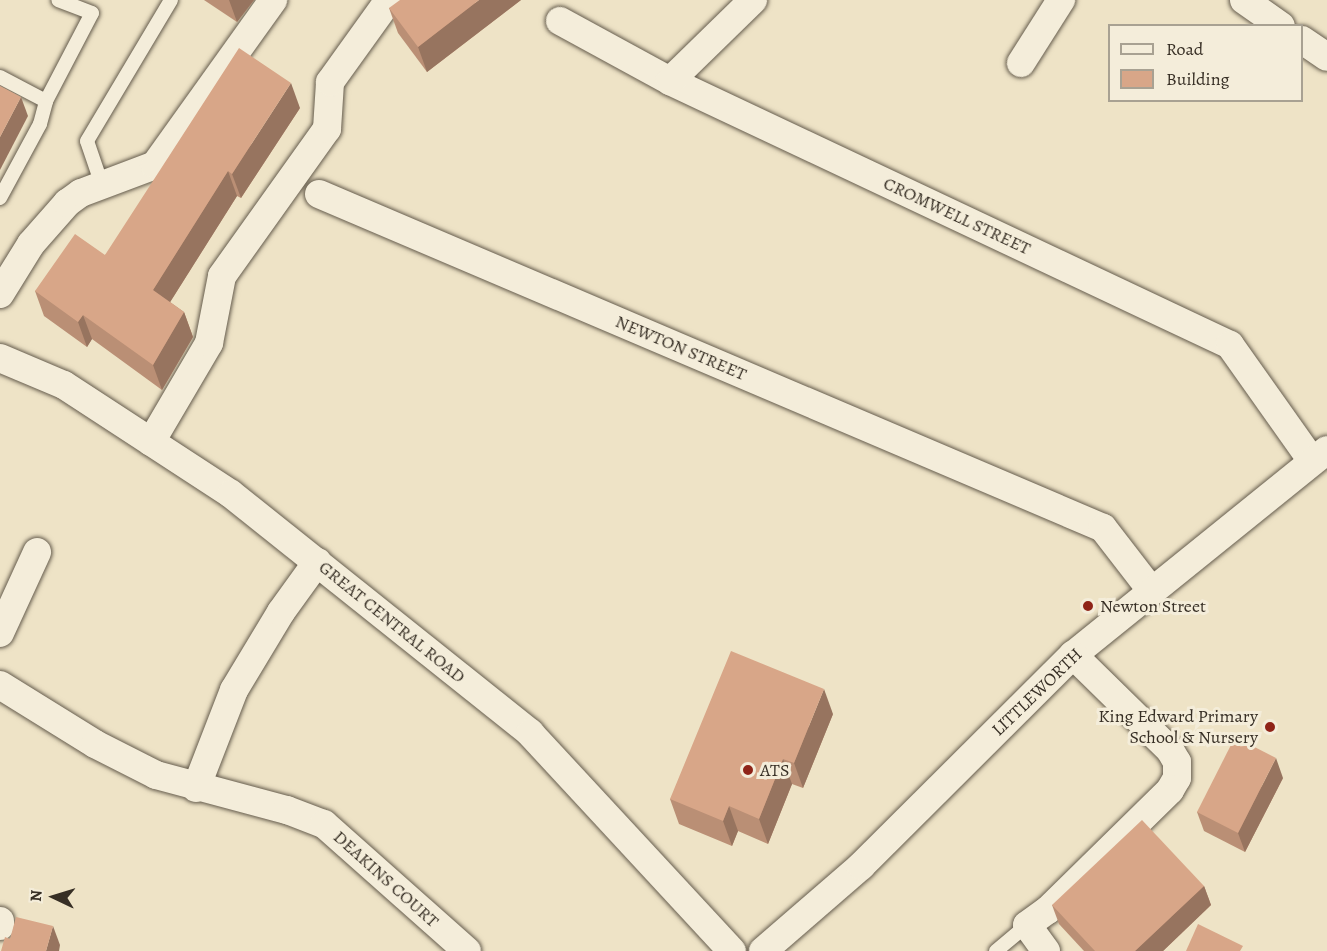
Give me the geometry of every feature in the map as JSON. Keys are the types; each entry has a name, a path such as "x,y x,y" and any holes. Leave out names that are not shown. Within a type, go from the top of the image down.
{"street":[{"path":"0,294 48,220 81,193 155,165 273,0"},
{"path":"151,442 209,343 222,276 327,129 330,82 389,0"},
{"path":"670,81 753,0"},
{"path":"1021,63 1061,0"},
{"path":"1244,0 1278,24"},
{"name":"CROMWELL STREET","path":"560,21 670,81 1230,345 1320,456"},
{"path":"1303,41 1327,57"},
{"name":"NEWTON STREET","path":"319,194 1103,528 1151,590"},
{"name":"GREAT CENTRAL ROAD","path":"0,358 64,386 231,494 530,733 732,951"},
{"name":"LITTLEWORTH","path":"763,951 861,866 1073,655 1320,456"},
{"path":"0,633 37,552"},
{"path":"196,788 234,690 281,612 316,562"},
{"path":"1046,951 1027,925 1048,910 1154,806 1177,778 1177,762 1170,750 1073,655"},
{"name":"DEAKINS COURT","path":"0,685 105,749 156,775 196,788 287,810 324,824 467,951"},
{"path":"0,921 0,926"}],"lane":[{"path":"0,198 40,124 46,101 92,14 58,0"},
{"path":"102,185 87,141 171,0"},
{"path":"0,77 46,101"},
{"path":"996,951 1027,925"}],"building":[{"path":"400,0 479,0 418,47 389,8"},
{"path":"239,48 291,83 232,174 228,171 153,290 184,312 153,365 83,315 78,322 35,291 75,234 105,255"},
{"path":"0,86 21,97 0,137"},
{"path":"731,651 824,689 794,763 783,759 759,819 729,806 723,821 670,799"},
{"path":"1235,737 1276,758 1238,833 1197,812"},
{"path":"1142,820 1204,886 1135,951 1095,951 1052,905"},
{"path":"16,917 53,926 46,951 1,951 5,937 10,939"},
{"path":"1198,924 1243,946 1240,951 1186,951"}],"place":[{"name":"Newton Street","path":"1088,606"},
{"name":"King Edward Primary School & Nursery","path":"1270,727"},
{"name":"ATS","path":"748,770"}]}
